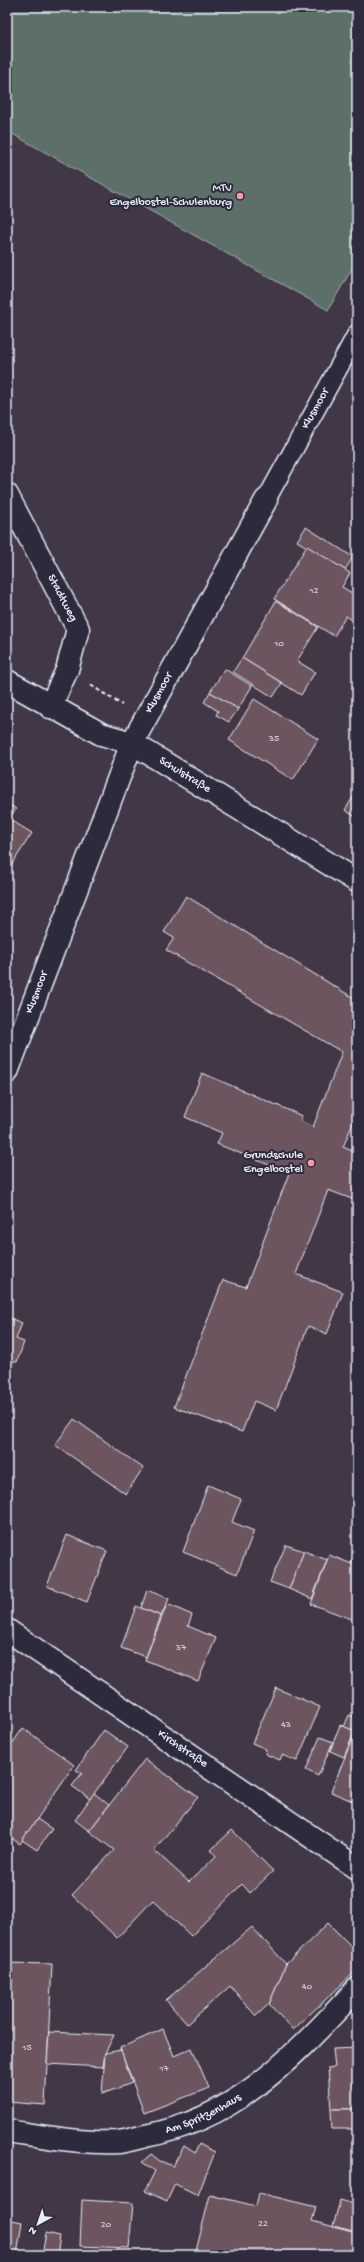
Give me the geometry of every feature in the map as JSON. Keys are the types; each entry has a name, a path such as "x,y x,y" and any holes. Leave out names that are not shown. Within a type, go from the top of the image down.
{"street":[{"name":"Stadtweg","path":"7,495 78,629 67,670 50,707"},
{"name":"Klusmoor","path":"7,1072 132,743 266,500"},
{"name":"Schulstraße","path":"7,680 50,707 101,734 132,743 357,881"},
{"name":"Kirchstraße","path":"7,1630 357,1868"},
{"name":"Am Spritzenhaus","path":"7,2131 58,2138 118,2142 174,2131 222,2110 268,2078 357,1988"}],"lane":[{"name":"Klusmoor","path":"266,500 357,334"}],"path":[{"path":"67,670 144,719"}],"green space":[{"name":"MTV Engelbostel-Schulenburg","path":"7,7 357,7 357,260 328,310 7,131"}],"building":[{"path":"306,527 353,557 345,570 297,541"},
{"path":"307,546 350,573 342,587 357,596 357,615 354,621 346,616 334,636 274,599"},
{"path":"276,601 318,627 297,661 315,672 301,695 242,658"},
{"path":"242,658 282,683 273,697 233,672"},
{"path":"225,669 252,686 238,709 210,692"},
{"path":"210,692 238,709 229,722 216,715 218,711 204,702"},
{"path":"254,699 318,739 293,780 229,740"},
{"path":"357,791 357,818 345,810"},
{"path":"7,803 16,809 9,819 32,833 9,869 7,868"},
{"name":"Grundschule Engelbostel","path":"186,896 357,1000 357,1113 343,1147 357,1153 357,1201 328,1190 296,1274 343,1292 327,1334 308,1326 276,1410 254,1401 242,1432 174,1407 223,1280 246,1287 289,1173 217,1144 222,1133 185,1117 202,1073 302,1116 301,1121 313,1127 342,1052 166,950 174,938 164,932"},
{"path":"7,1317 22,1323 16,1339 24,1342 17,1362 9,1360 7,1364"},
{"path":"74,1419 143,1468 126,1494 55,1445"},
{"path":"208,1485 241,1499 232,1522 254,1531 237,1574 183,1552"},
{"path":"67,1535 107,1551 87,1602 47,1586"},
{"path":"286,1545 304,1551 289,1589 270,1582"},
{"path":"356,1549 357,1550 357,1566 351,1564"},
{"path":"304,1551 327,1560 312,1599 289,1589"},
{"path":"329,1555 357,1566 357,1621 311,1604"},
{"path":"147,1590 169,1599 161,1616 141,1608"},
{"path":"167,1604 192,1615 188,1626 216,1638 198,1681 145,1660"},
{"path":"136,1606 161,1616 146,1657 121,1648"},
{"path":"276,1688 320,1707 297,1761 282,1755 280,1760 265,1754 266,1749 252,1743"},
{"path":"349,1715 357,1718 353,1730 344,1727"},
{"path":"340,1725 355,1731 344,1757 330,1751"},
{"path":"23,1728 74,1765 20,1844 7,1835 7,1751"},
{"path":"104,1730 128,1747 90,1799 72,1786 82,1773 76,1770"},
{"path":"320,1737 333,1742 318,1776 306,1770"},
{"path":"352,1739 357,1742 357,1803 331,1792"},
{"path":"145,1759 198,1797 154,1850 189,1882 216,1856 211,1850 232,1830 273,1871 250,1893 242,1884 191,1936 153,1900 117,1938 72,1895 114,1850 89,1831"},
{"path":"94,1793 109,1805 89,1831 75,1820"},
{"path":"37,1819 52,1829 37,1850 22,1840"},
{"path":"328,1923 357,1952 357,1970 293,2030 269,2004 286,1964"},
{"path":"252,1927 286,1964 269,2004 256,2016 230,1986 187,2024 166,2000"},
{"path":"7,1963 52,1964 45,2105 7,2102"},
{"path":"163,2029 174,2056 192,2048 209,2088 144,2113 120,2048"},
{"path":"49,2032 114,2035 105,2053 103,2067 47,2064"},
{"path":"357,2048 357,2109 331,2109 328,2068 335,2067 333,2049"},
{"path":"121,2050 132,2083 102,2094 105,2053"},
{"path":"331,2109 357,2109 357,2129 332,2129"},
{"path":"199,2144 215,2152 198,2195 175,2184 167,2201 145,2191 155,2171 142,2162 151,2154 160,2161 173,2166 184,2146 195,2153"},
{"path":"259,2193 316,2207 312,2221 357,2233 357,2255 195,2255 210,2195 256,2206"},
{"path":"82,2200 133,2203 129,2248 80,2246"},
{"path":"340,2200 357,2205 357,2233 333,2227"},
{"path":"7,2219 22,2222 17,2255 7,2255"},
{"path":"46,2233 60,2236 57,2255 42,2255"}],"place":[{"name":"MTV Engelbostel-Schulenburg","path":"240,196"},
{"name":"Grundschule Engelbostel","path":"311,1163"}]}
